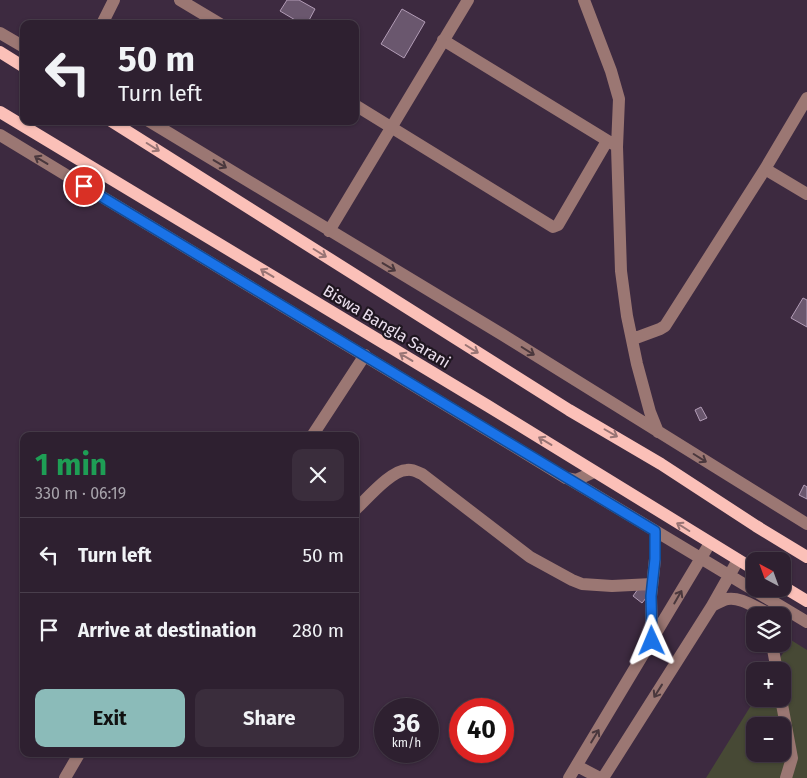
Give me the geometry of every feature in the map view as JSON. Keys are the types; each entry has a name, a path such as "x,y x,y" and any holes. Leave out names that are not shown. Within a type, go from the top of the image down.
{"main road":[{"path":"0,52 20,64"},
{"name":"Biswa Bangla Sarani","path":"0,112 20,124"},
{"name":"Biswa Bangla Sarani","path":"22,125 488,406 746,565"},
{"name":"Biswa Bangla Sarani","path":"118,125 570,410 640,451 756,526 807,556"},
{"path":"791,591 807,601"}],"street":[{"path":"104,20 114,0"},
{"path":"180,0 213,20"},
{"path":"329,231 468,0"},
{"path":"584,0 611,71 619,99 612,144 621,272 627,316 638,364 650,412 658,432"},
{"path":"0,33 20,45"},
{"path":"443,40 612,144"},
{"path":"633,339 665,326 765,169 807,98"},
{"path":"359,107 553,227 558,225 612,144"},
{"path":"156,125 503,335 807,524"},
{"path":"0,136 807,623"},
{"path":"765,169 807,194"},
{"path":"315,432 365,355"},
{"path":"478,424 488,406"},
{"path":"359,506 395,474 414,470 422,474 530,558 572,580 582,584 612,586 652,584"},
{"path":"566,478 576,480 594,472"},
{"path":"652,641 652,584 655,559 655,531"},
{"path":"570,778 710,544"},
{"path":"577,766 601,778 712,606 738,560"},
{"path":"712,606 726,599 739,600 753,607"},
{"path":"791,620 807,623"},
{"path":"783,707 792,758 786,778"},
{"path":"65,778 77,757"}],"green space":[{"path":"791,640 807,650 807,778 706,778 750,707 791,707 791,662 778,662 784,652 791,652"}],"building":[{"path":"287,0 299,0 315,9 309,20 295,20 280,11"},
{"path":"402,9 425,22 404,58 381,44"},
{"path":"803,298 807,300 807,327 791,318"},
{"path":"701,407 707,418 700,421 695,410"},
{"path":"804,485 807,487 807,499 799,495"},
{"path":"641,585 651,592 642,603 633,596"}],"route":[{"path":"84,186 655,531 655,559 651,596 652,641"}]}
